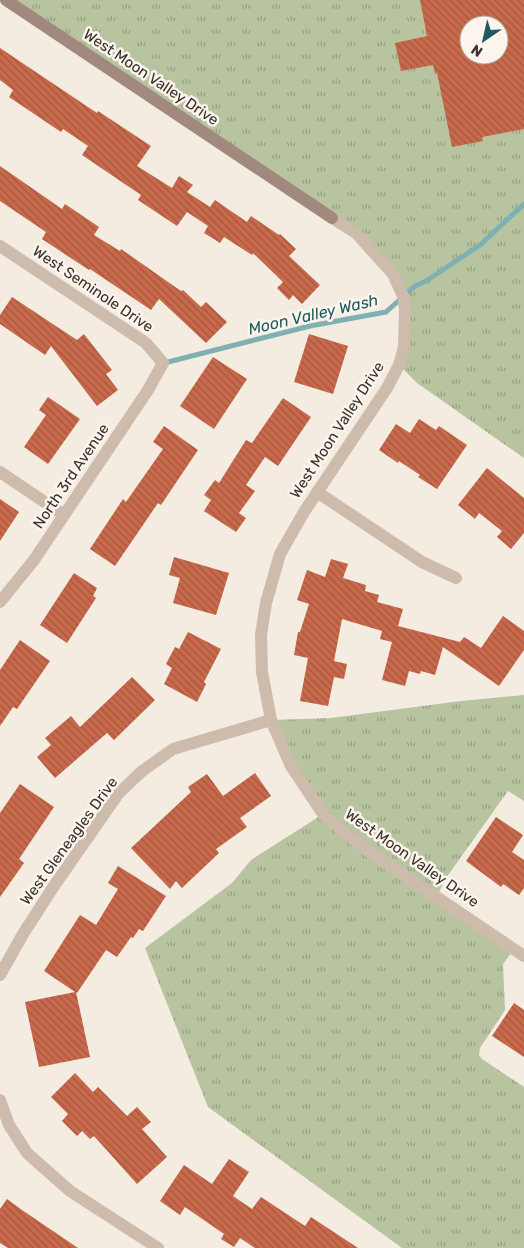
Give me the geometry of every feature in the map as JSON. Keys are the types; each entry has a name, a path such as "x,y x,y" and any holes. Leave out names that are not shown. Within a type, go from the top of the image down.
{"street":[{"name":"West Moon Valley Drive","path":"6,0 356,233 393,274 403,296 405,309 404,347 399,365 387,388 304,512 280,554 266,603 261,634 262,672 271,720 291,766 323,814 374,855 524,956"},
{"name":"West Seminole Drive","path":"0,246 146,343 163,363"},
{"name":"North 3rd Avenue","path":"0,602 34,560 148,390 163,363"},
{"path":"0,472 64,515"},
{"path":"317,492 422,562 456,578"},
{"name":"West Gleneagles Drive","path":"0,976 23,934 54,886 118,794 141,772 173,749 271,720"},
{"path":"0,1100 9,1125 27,1153 70,1191 158,1248"}],"green space":[{"path":"6,0 524,0 524,458 417,383 399,365 403,296 370,247"},
{"path":"524,695 524,801 508,791 446,878 437,896 514,949 503,964 505,1010 480,1048 479,1055 482,1059 524,1087 524,1248 402,1248 208,1107 145,948 232,883 251,860 323,814 271,720 331,718"}],"building":[{"path":"420,0 524,0 524,129 482,137 483,141 452,147 437,73 435,74 433,65 401,71 395,43 427,36"},
{"path":"0,48 97,113 98,111 151,146 137,166 172,188 179,176 193,185 187,192 210,207 215,200 247,222 251,216 280,234 296,249 289,256 320,285 302,304 293,295 289,300 277,288 283,282 253,253 252,255 224,237 220,243 204,233 208,226 187,212 177,226 138,200 141,195 82,155 88,146 63,129 61,132 9,97 13,90 0,80"},
{"path":"0,166 62,209 65,204 99,227 94,235 120,251 121,249 181,291 183,290 201,307 206,302 227,322 206,343 159,299 151,310 42,239 46,232 0,201"},
{"path":"12,297 77,340 84,334 112,370 106,374 118,390 97,406 51,346 45,355 0,324 0,315"},
{"path":"309,334 348,346 333,394 294,382"},
{"path":"213,357 247,379 214,429 180,406"},
{"path":"48,397 80,419 48,464 24,447 46,415 39,410"},
{"path":"283,398 311,417 278,466 265,457 246,485 255,491 239,513 246,518 236,532 204,511 211,500 204,495 215,480 219,483 246,440 252,443"},
{"path":"419,419 436,430 439,426 467,445 437,489 418,477 420,475 379,450 396,424 410,433"},
{"path":"164,426 198,450 161,505 158,503 115,566 90,549 123,499 126,502 163,449 153,442"},
{"path":"487,468 524,498 524,533 511,549 497,537 502,531 479,513 475,519 458,505"},
{"path":"0,499 19,512 0,541"},
{"path":"174,557 229,573 216,615 173,603 180,578 169,575"},
{"path":"331,559 348,564 343,578 366,585 365,591 379,595 377,602 403,609 398,626 460,642 464,637 481,648 503,616 524,631 524,650 499,686 443,647 435,675 421,671 420,674 409,671 405,686 382,680 392,642 380,639 382,631 342,619 334,661 347,664 344,679 334,677 328,706 300,701 308,658 294,655 298,632 300,632 309,604 297,600 307,570 325,577"},
{"path":"74,573 97,588 93,596 96,598 67,643 40,625"},
{"path":"188,632 221,649 204,682 206,684 197,702 164,684 172,668 166,664 175,647 179,649"},
{"path":"20,640 50,661 17,709 13,707 0,726 0,670"},
{"path":"132,677 155,700 114,740 107,733 55,778 37,757 51,745 45,738 71,716 80,727"},
{"path":"255,773 271,796 240,818 247,827 216,849 219,853 182,888 176,881 170,889 131,848 191,792 188,787 207,774 223,796"},
{"path":"20,784 54,807 19,859 24,863 0,897 0,813"},
{"path":"496,817 523,835 512,852 524,860 524,888 519,895 503,884 501,887 466,861"},
{"path":"118,866 166,896 143,931 139,929 133,938 131,937 117,957 106,950 76,992 90,1057 39,1067 25,1002 75,992 44,971 80,915 96,925 118,889 108,883"},
{"path":"514,1003 524,1010 524,1057 492,1036"},
{"path":"75,1073 93,1092 98,1087 127,1116 137,1107 151,1122 142,1129 167,1157 137,1184 94,1136 90,1139 82,1131 77,1136 62,1121 68,1114 51,1097"},
{"path":"229,1159 249,1172 233,1196 252,1209 261,1197 305,1226 311,1217 358,1248 255,1248 240,1238 234,1247 221,1239 224,1234 185,1207 180,1215 160,1201 184,1165 212,1184"},
{"path":"7,1199 78,1248 8,1248 0,1243 0,1209"}],"waterway":[{"name":"Moon Valley Wash","path":"164,363 310,326 386,312 415,286 426,281 480,245 524,204"}]}
